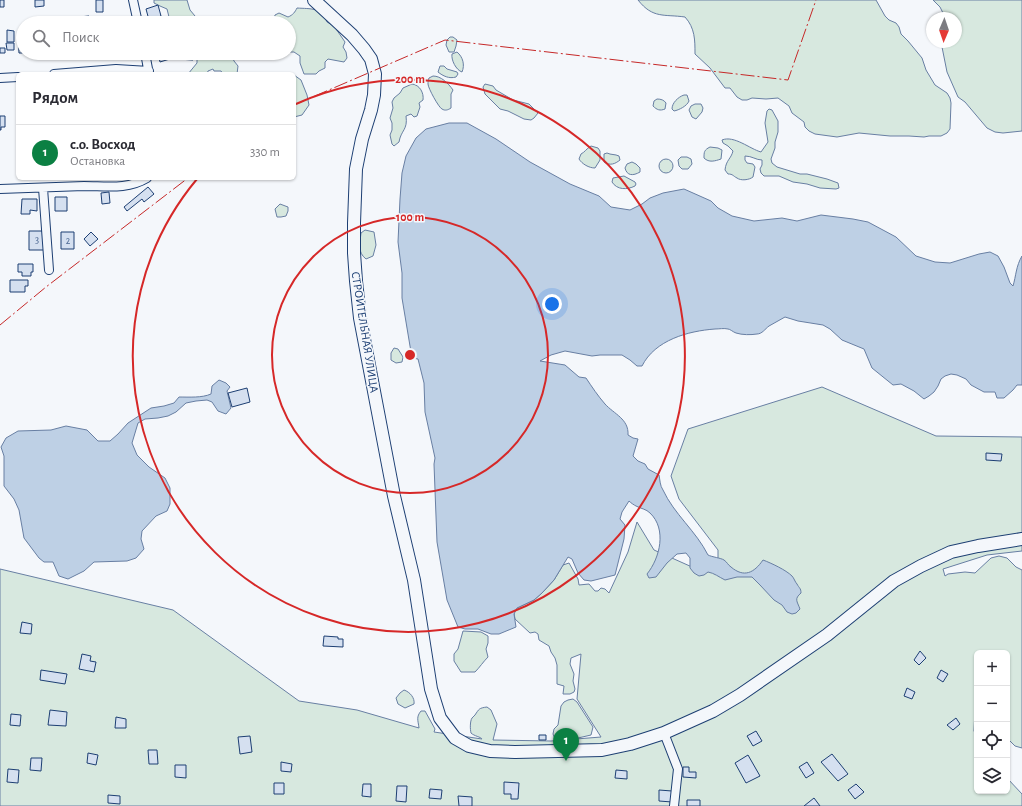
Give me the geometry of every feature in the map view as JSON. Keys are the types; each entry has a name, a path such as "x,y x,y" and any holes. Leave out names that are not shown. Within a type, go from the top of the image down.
{"street":[{"path":"133,0 136,16"},
{"name":"СТРОИТЕЛЬНАЯ УЛИЦА","path":"314,0 352,35 364,49 371,59 374,74 374,96 362,139 356,169 354,223 356,281 364,344 394,496 414,580 431,689 440,718 455,738 469,746 490,751 515,752 602,750 664,734 713,711 740,695 827,635 894,581 921,566 951,552 1022,539"},
{"path":"79,72 116,69 149,72 146,60"},
{"path":"0,78 16,77"},
{"path":"0,189 85,186 119,187 139,183 144,180"},
{"path":"43,188 49,270"},
{"path":"664,734 678,768 674,806"}],"shaded area":[{"path":"154,0 187,0 190,10 195,16 169,16 167,9 154,3"},
{"path":"638,0 876,0 885,16 889,20 896,23 901,34 922,58 926,70 935,85 947,93 950,98 950,129 947,133 941,136 924,137 859,133 837,137 815,134 809,131 805,127 804,122 792,113 789,106 778,98 752,98 742,100 737,97 730,88 725,88 710,68 695,54 693,30 685,17 654,13 643,6"},
{"path":"933,0 1022,0 1022,131 1003,133 995,132 987,128 965,102 958,97 947,72 942,48 962,48 962,12 942,12"},
{"path":"297,8 319,11 325,17 327,22 334,26 345,42 343,47 347,58 344,62 328,59 325,62 325,68 316,74 304,74 300,63 300,56 296,53 296,16 290,16"},
{"path":"279,13 286,16 275,16"},
{"path":"450,37 457,40 454,52 449,52 446,45 447,40"},
{"path":"457,52 463,61 462,72 456,67 452,59 452,54"},
{"path":"197,60 234,60 238,66 237,72 222,72 214,71 213,69 208,72 190,72 197,63"},
{"path":"440,66 444,66 447,69 457,72 458,74 453,78 444,76 438,72"},
{"path":"296,76 301,80 309,105 302,115 296,116"},
{"path":"433,76 444,80 453,90 451,94 451,108 444,110 436,102 428,84 429,78"},
{"path":"412,84 421,90 423,100 419,103 420,107 417,116 414,117 411,114 406,116 406,124 399,142 394,146 390,135 392,130 390,118 393,108 392,102 403,88"},
{"path":"485,84 493,86 496,90 513,100 529,104 538,113 531,120 524,119 508,111 500,109 485,94 483,87"},
{"path":"684,95 687,95 689,101 687,105 674,111 672,107 674,102"},
{"path":"657,99 666,103 665,109 659,110 653,106 654,101"},
{"path":"701,104 703,108 702,112 696,119 692,117 689,110 691,106"},
{"path":"769,109 772,110 778,121 778,132 771,159 772,163 777,167 800,174 807,174 838,183 839,188 820,188 793,182 779,176 764,176 760,169 762,160 747,156 745,156 745,160 747,163 753,164 755,167 753,177 743,180 728,174 725,170 727,162 733,151 723,143 722,140 732,139 761,152 768,142 765,123 767,111"},
{"path":"591,146 598,148 600,151 600,160 595,168 582,163 579,159 581,154"},
{"path":"710,147 722,150 721,159 710,161 704,158 705,151"},
{"path":"607,153 619,156 620,160 612,164 604,162 604,154"},
{"path":"681,157 691,159 692,164 688,169 682,169 679,166 678,160"},
{"path":"663,159 669,159 673,163 673,169 669,173 663,173 659,169 659,163"},
{"path":"632,162 640,168 640,172 633,175 627,173 625,168 627,164"},
{"path":"624,176 635,182 635,186 629,188 619,188 614,185 612,182 613,178"},
{"path":"280,204 288,207 286,216 277,217 275,209"},
{"path":"365,230 374,232 376,245 373,256 366,259 360,250 361,233"},
{"path":"394,348 398,349 403,357 402,362 396,363 391,360 391,353"},
{"path":"822,387 936,436 1022,437 1022,551 987,555 943,569 945,576 948,574 965,572 975,573 991,558 999,556 1007,558 1016,567 1022,570 1022,748 1015,746 1010,741 1010,650 974,650 974,794 1010,794 1010,781 1022,794 1022,806 0,806 0,569 173,610 299,701 357,710 419,728 418,715 421,711 425,711 435,729 434,732 482,739 471,733 470,727 472,718 478,710 487,707 491,710 497,724 493,740 551,741 601,737 577,699 581,654 571,658 570,664 574,674 574,692 570,694 563,694 564,686 557,684 557,665 549,646 539,640 538,634 535,632 530,633 515,619 514,613 517,608 534,600 542,593 554,580 563,565 569,563 578,579 579,585 589,584 595,591 598,591 601,588 605,589 609,593 628,552 637,522 654,550 692,567 718,573 718,550 679,499 671,476 688,429"},
{"path":"463,631 481,632 488,636 486,649 488,657 475,672 461,672 454,661 454,654 458,649"},
{"path":"404,690 412,696 414,700 414,704 405,708 398,704 396,698"},
{"path":"573,699 577,702 593,727 591,735 578,738 555,739 553,734 554,729 558,725 561,706 564,702"}],"water":[{"path":"449,123 467,123 496,139 530,162 570,184 599,196 611,207 630,210 650,198 663,193 684,189 711,201 718,208 732,216 754,221 782,218 797,221 821,215 853,219 868,222 896,237 916,256 935,262 950,263 990,252 998,256 1010,283 1013,286 1017,267 1022,256 1022,385 1017,385 1004,398 997,398 995,392 984,392 971,385 966,379 951,374 941,379 934,392 924,399 914,391 901,384 893,385 872,368 864,349 842,340 823,325 798,321 785,317 769,326 759,334 741,334 735,333 729,329 723,329 705,330 673,338 655,350 642,366 637,366 622,355 592,356 565,351 551,355 540,361 565,365 579,377 586,378 597,395 624,421 628,429 628,435 638,439 633,456 638,461 645,464 648,469 659,475 661,487 668,499 708,555 724,560 731,567 744,573 752,571 763,560 782,569 792,576 800,589 801,593 797,597 797,600 800,609 796,613 792,614 787,612 782,605 774,600 752,577 737,577 725,580 708,572 699,576 690,568 690,558 686,553 677,554 667,563 656,577 649,578 647,574 652,567 660,544 659,527 648,512 635,506 629,501 622,512 620,519 625,525 624,539 615,575 591,581 584,580 578,573 572,559 568,557 554,580 542,593 534,600 517,608 514,614 516,627 499,634 491,634 478,629 465,629 458,627 447,600 437,542 435,458 425,412 424,383 418,359 412,358 402,298 402,273 398,242 402,173 406,156 416,138 426,129"},
{"path":"219,380 226,383 230,387 227,391 231,408 226,414 218,411 212,402 207,400 196,401 186,403 176,412 168,416 145,419 138,423 132,443 137,455 149,467 165,478 170,488 170,504 167,511 156,516 142,531 141,539 144,549 136,558 127,561 94,562 84,571 68,579 59,576 53,562 44,562 39,558 24,538 19,510 14,499 4,486 4,456 1,447 6,438 18,431 51,430 66,426 87,430 98,441 110,441 128,423 151,408 174,403 179,397 200,397 211,394 212,386"}],"building":[{"path":"0,0 4,0 4,7 0,7"},
{"path":"35,0 44,0 44,6 35,7"},
{"path":"96,0 103,0 103,12 96,12"},
{"path":"158,5 161,16 148,16 146,9"},
{"path":"7,30 14,31 14,42 7,42"},
{"path":"6,43 14,43 14,50 7,50"},
{"path":"0,48 5,48 5,53 0,53"},
{"path":"0,116 5,116 5,127 1,127 1,130 0,130"},
{"path":"148,187 154,194 144,202 142,199 127,211 124,207"},
{"path":"109,192 110,203 102,204 101,193"},
{"path":"55,197 67,197 67,211 55,211"},
{"path":"22,199 37,199 37,211 30,210 30,214 21,214"},
{"path":"29,231 45,231 45,250 29,250"},
{"path":"61,232 74,232 74,249 61,249"},
{"path":"91,232 98,239 90,246 84,239"},
{"path":"18,264 33,264 33,272 31,272 31,276 22,276 22,272 18,272"},
{"path":"10,280 28,280 28,286 25,286 25,292 10,292"},
{"path":"247,388 250,402 232,407 228,393"},
{"path":"986,453 1002,454 1001,461 986,460"},
{"path":"22,622 32,624 31,634 20,633"},
{"path":"324,636 343,639 343,647 323,646"},
{"path":"920,651 926,658 919,665 914,660"},
{"path":"82,654 91,656 90,661 96,662 94,672 79,669"},
{"path":"41,670 67,674 65,684 40,680"},
{"path":"941,670 948,674 943,682 937,678"},
{"path":"907,688 915,692 912,699 904,696"},
{"path":"50,710 67,712 66,726 48,725"},
{"path":"11,714 21,715 20,726 10,725"},
{"path":"116,717 126,719 126,728 115,728"},
{"path":"956,718 960,724 953,730 947,725"},
{"path":"756,731 762,741 753,746 747,736"},
{"path":"539,735 546,735 546,740 539,740"},
{"path":"250,736 252,752 240,754 238,737"},
{"path":"148,750 157,750 158,764 149,764"},
{"path":"88,753 98,755 96,765 87,763"},
{"path":"832,754 848,774 838,781 821,762"},
{"path":"748,755 760,776 746,783 735,763"},
{"path":"31,758 42,758 41,771 30,770"},
{"path":"281,762 292,764 291,772 281,771"},
{"path":"807,762 814,773 806,778 799,767"},
{"path":"175,765 186,765 186,778 175,777"},
{"path":"683,767 689,767 689,772 696,772 696,778 683,777"},
{"path":"8,769 19,770 18,783 7,782"},
{"path":"616,770 627,771 627,779 615,778"},
{"path":"504,782 519,783 518,799 511,799 511,794 504,794"},
{"path":"274,783 284,783 284,794 274,794"},
{"path":"363,784 371,784 371,797 362,796"},
{"path":"856,784 864,792 855,799 848,790"},
{"path":"397,786 407,786 406,802 396,801"},
{"path":"430,789 442,790 441,799 429,798"},
{"path":"659,790 672,791 672,802 659,801"},
{"path":"108,795 120,796 120,804 108,803"},
{"path":"458,796 472,797 472,806 459,806"},
{"path":"814,798 820,806 804,806"},
{"path":"687,800 700,800 700,806 687,806"}],"power":[{"path":"296,104 445,40 788,80 816,0"},
{"path":"0,325 46,287 185,180"}],"place":[{"name":"с.о. Восход","path":"566,761"}]}
